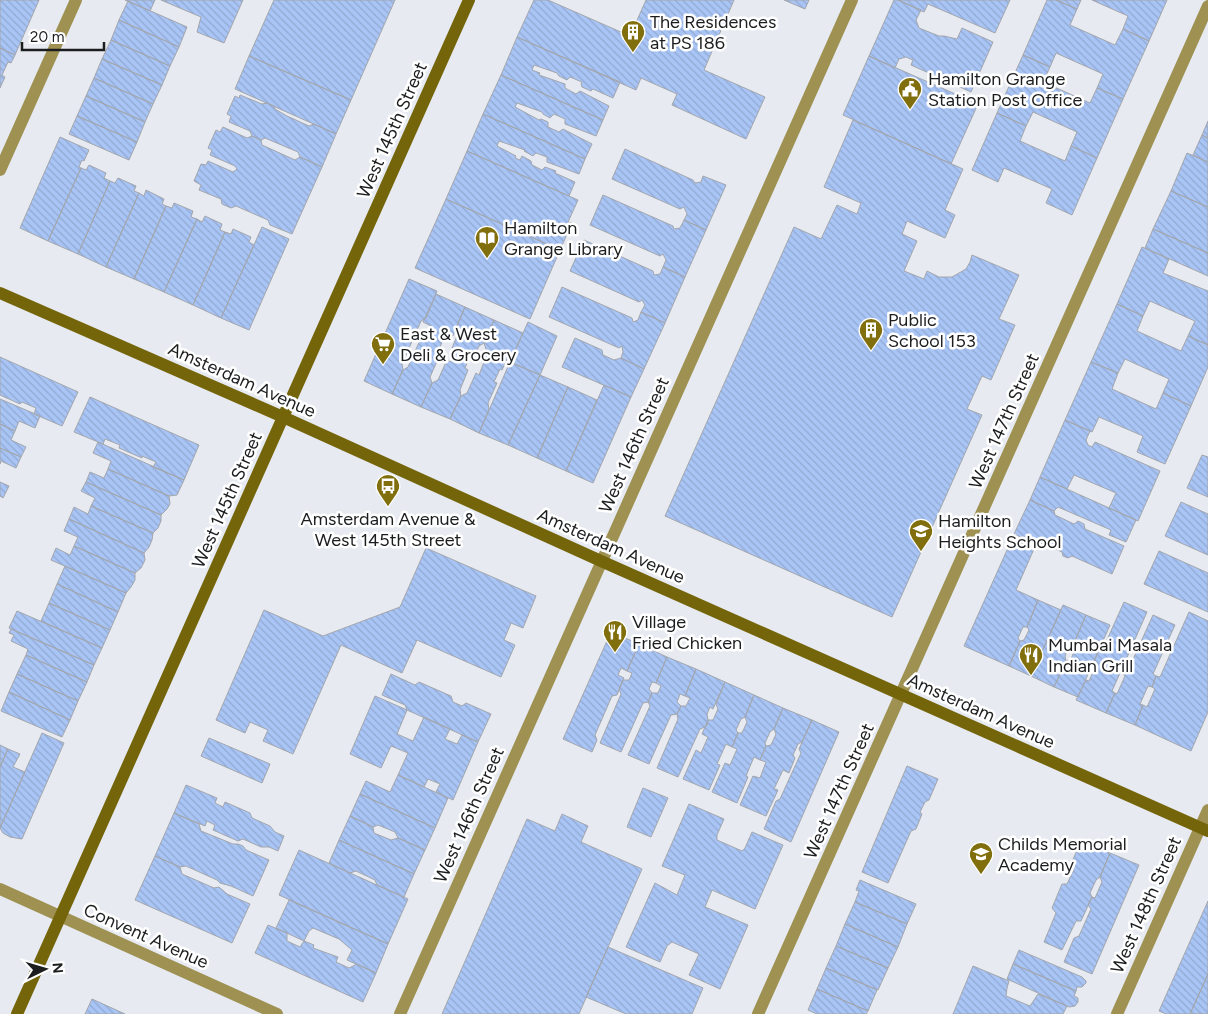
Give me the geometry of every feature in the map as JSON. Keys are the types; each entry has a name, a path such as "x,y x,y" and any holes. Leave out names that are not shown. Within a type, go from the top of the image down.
{"main road":[{"name":"West 145th Street","path":"17,1014 469,0"},
{"name":"Amsterdam Avenue","path":"0,293 283,417 1204,830"}],"street":[{"path":"0,170 76,0"},
{"name":"West 146th Street","path":"400,1014 852,0"},
{"name":"West 147th Street","path":"758,1014 1208,6"},
{"name":"West 148th Street","path":"1117,1014 1204,830 1208,810"},
{"name":"Convent Avenue","path":"0,889 277,1014"}],"building":[{"path":"0,0 39,0 15,55 0,48"},
{"path":"125,0 155,0 150,11"},
{"path":"161,0 243,0 224,43 197,32 201,17"},
{"path":"274,0 395,0 351,100 249,56"},
{"name":"The Residences at PS 186","path":"534,0 548,0 630,36 646,0 734,0 704,70 765,97 746,139 672,105 677,94 641,78 636,90 517,37"},
{"name":"The Residences at PS 186","path":"784,0 809,0 805,9"},
{"path":"894,0 921,10 916,20 919,28 939,36 957,39 962,28 993,42 971,92 911,65 913,60 906,57 899,59 895,68 869,56"},
{"path":"898,0 1010,0 995,33 928,4 924,12"},
{"path":"1047,0 1056,0 1077,9 1070,25 1115,45 1123,29 1149,41 1123,99 1097,88 1103,74 1056,53 1050,67 1023,55"},
{"path":"1056,0 1081,0 1077,9"},
{"path":"1092,0 1167,0 1149,41 1123,29 1128,16"},
{"path":"128,1 187,27 179,47 119,20"},
{"path":"119,20 179,47 170,66 111,40"},
{"path":"517,37 620,82 613,98 593,89 591,91 582,87 582,82 570,77 567,80 557,73 534,65 532,70 540,73 539,75 565,84 565,88 576,94 580,91 609,106 603,120 501,75"},
{"path":"111,40 170,66 162,85 102,59"},
{"path":"0,48 15,55 11,63 8,62 2,75 5,77 0,88"},
{"path":"1023,55 1050,67 1043,82 1090,103 1097,88 1123,99 1097,158 1071,146 1077,132 1033,112 1026,126 997,113"},
{"path":"249,56 351,100 336,134 235,89"},
{"name":"Hamilton Grange Station Post Office","path":"869,56 978,104 951,164 843,115"},
{"path":"102,59 162,85 153,104 94,78"},
{"path":"501,75 603,120 596,136 565,124 565,119 554,114 550,118 542,112 517,103 515,107 539,120 548,122 548,127 559,132 563,129 592,144 585,159 483,114"},
{"path":"94,78 153,104 145,122 86,96"},
{"path":"240,95 262,104 267,103 274,106 275,109 287,116 309,126 314,124 336,134 322,167 300,157 298,152 265,138 261,140 252,136 250,131 229,122 231,116 227,114 235,96 239,98"},
{"path":"86,96 145,122 137,142 77,116"},
{"path":"997,113 1026,126 1020,141 1065,161 1071,146 1097,158 1072,215 1046,203 1052,189 1004,168 998,182 972,170"},
{"path":"483,114 585,159 579,174 547,162 547,157 536,153 533,156 525,150 499,141 497,146 516,156 515,158 520,160 522,156 531,161 532,165 542,170 545,167 556,171 555,173 575,182 569,196 467,151"},
{"path":"77,116 137,142 129,160 69,134"},
{"name":"Public School 153","path":"853,120 963,169 945,210 955,215 945,238 907,221 902,234 917,241 904,271 924,279 927,271 939,277 952,277 966,269 972,255 1019,275 999,319 1015,325 991,380 982,376 967,409 982,415 892,617 665,516 794,227 821,239 837,205 857,214 861,203 824,187"},
{"path":"1208,121 1208,138 1202,135"},
{"path":"223,127 247,138 252,136 261,140 262,145 295,160 300,157 322,167 292,234 270,225 268,220 236,206 231,208 222,204 221,199 199,190 201,185 194,181 201,164 206,165 208,161 233,172 237,169 235,166 210,155 212,150 208,148 216,130 220,132"},
{"path":"1202,135 1208,138 1208,162 1193,155"},
{"path":"60,137 89,150 84,161 82,160 79,167 81,168 48,241 20,228"},
{"path":"625,149 693,180 695,183 701,182 703,176 726,185 706,230 684,220 687,214 684,207 680,209 612,179"},
{"path":"467,151 578,200 568,222 572,223 560,250 446,199"},
{"path":"1187,153 1208,162 1208,207 1171,191"},
{"path":"89,165 106,173 104,178 110,181 78,254 48,241 81,168 86,170"},
{"path":"118,178 136,186 134,191 139,193 106,267 78,254 110,181 115,183"},
{"path":"146,190 164,199 162,204 166,206 134,279 106,267 139,193 144,196"},
{"path":"1171,191 1208,207 1208,253 1153,229"},
{"path":"603,195 673,226 674,229 680,228 684,220 706,230 685,277 663,267 666,260 663,254 660,256 590,225"},
{"name":"Hamilton Grange Library","path":"446,199 560,250 530,319 415,268"},
{"path":"174,203 193,211 191,217 197,219 164,292 134,279 166,206 172,208"},
{"path":"205,216 222,224 220,230 225,232 193,305 164,292 197,219 202,222"},
{"path":"262,227 289,239 249,330 221,318"},
{"path":"233,229 251,237 249,242 254,245 221,318 193,305 225,232 231,234"},
{"path":"1153,229 1208,253 1208,276 1145,248"},
{"path":"584,240 653,271 654,275 660,274 663,267 685,277 665,323 641,312 645,305 642,300 639,302 570,271"},
{"path":"1142,247 1169,259 1163,273 1208,291 1208,345 1188,336 1195,321 1150,301 1143,316 1117,304"},
{"path":"409,279 437,291 426,318 421,321 402,364 403,370 392,394 364,381"},
{"path":"562,287 632,318 633,322 638,320 641,312 665,323 644,369 621,358 622,346 619,348 549,317"},
{"path":"436,294 465,307 453,336 446,333 440,347 443,348 430,377 432,383 421,407 392,394 403,370 408,367 421,338 425,340 431,326 423,322"},
{"path":"1117,304 1143,316 1137,331 1181,351 1188,336 1208,345 1208,367 1191,406 1163,393 1169,379 1125,359 1118,373 1091,362"},
{"path":"465,307 494,320 484,343 479,346 474,357 470,356 465,368 468,370 460,390 461,396 450,419 421,407 432,383 438,380 447,360 451,362 456,350 452,348 457,336 455,330"},
{"path":"494,320 523,333 512,357 507,359 494,382 497,383 488,403 489,409 479,433 450,419 461,396 467,393 476,373 479,375 484,362 481,361 486,349 484,343"},
{"path":"528,322 557,336 540,375 510,362"},
{"path":"575,338 602,350 603,355 614,360 621,358 644,369 631,397 562,367"},
{"path":"0,357 78,392 62,426 34,414 36,408 22,402 20,404 0,395"},
{"path":"510,362 540,375 508,445 479,433"},
{"path":"1091,362 1118,373 1112,389 1156,409 1163,393 1191,406 1165,464 1137,452 1143,436 1099,417 1092,432 1065,420"},
{"path":"540,375 568,387 537,458 508,445"},
{"path":"604,385 631,397 593,483 566,471"},
{"path":"568,387 597,400 566,471 537,458"},
{"path":"90,397 199,445 184,480 153,467 156,462 119,448 120,445 105,439 103,444 74,432"},
{"path":"0,399 40,416 35,428 19,421 15,431 0,424"},
{"path":"1065,420 1090,431 1086,440 1088,445 1092,447 1095,442 1160,471 1138,521 1109,508 1116,493 1074,475 1067,489 1040,477"},
{"path":"0,424 15,431 11,440 26,447 21,457 0,448"},
{"path":"98,442 184,480 177,495 169,496 108,469 111,461 93,453"},
{"path":"0,448 21,457 16,468 1,461 0,464"},
{"path":"1202,455 1208,457 1208,497 1187,488"},
{"path":"108,469 169,496 170,504 167,509 161,515 86,482 90,472 104,478"},
{"path":"1040,477 1136,520 1126,542 1109,535 1111,530 1058,507 1054,511 1030,500"},
{"path":"0,482 9,486 3,498 0,496"},
{"path":"86,482 161,515 158,528 153,533 91,506 95,498 81,491"},
{"path":"1030,500 1054,511 1055,515 1074,524 1078,521 1084,524 1085,529 1124,546 1112,574 1072,556 1068,558 1063,556 1062,552 1043,543 1039,545 1014,534"},
{"path":"1181,502 1208,514 1208,555 1165,536"},
{"path":"91,506 153,533 149,547 144,553 69,519 74,507 88,514"},
{"path":"69,519 144,553 145,560 141,568 135,573 74,546 78,537 64,531"},
{"path":"1012,539 1034,549 1016,590 1038,600 1027,627 1023,627 1018,638 1020,641 1009,666 964,646"},
{"path":"74,546 135,573 135,580 131,587 126,593 51,560 56,548 70,555"},
{"path":"426,548 536,596 523,628 511,623 504,640 515,645 501,677 417,640 402,673 341,645 293,754 263,741 268,730 250,722 245,733 216,720 264,610 323,636 400,607"},
{"path":"1159,551 1208,573 1208,612 1144,584"},
{"path":"65,566 126,593 118,612 57,584"},
{"path":"57,584 118,612 110,630 49,603"},
{"path":"1038,600 1061,610 1031,676 1009,666 1020,641 1024,640 1029,630 1027,627"},
{"path":"1124,602 1147,612 1125,662 1128,663 1123,674 1120,673 1112,691 1115,693 1106,713 1076,700 1086,680 1089,681 1097,663 1094,662 1099,650 1102,651"},
{"path":"49,603 110,630 102,648 41,621"},
{"path":"1063,605 1086,615 1074,643 1070,644 1065,656 1066,661 1054,687 1031,676"},
{"path":"17,611 102,648 94,665 9,628"},
{"path":"1189,612 1208,621 1208,712 1191,751 1135,725 1143,705 1147,707 1155,689 1152,687 1156,676 1160,677"},
{"path":"1086,615 1110,625 1102,643 1099,642 1098,646 1100,647 1078,697 1054,687 1066,661 1071,659 1076,647 1074,643"},
{"path":"1153,615 1175,625 1153,674 1156,676 1152,687 1148,686 1140,704 1143,705 1135,725 1106,713 1125,676 1123,674 1128,663 1131,664"},
{"path":"11,629 94,665 87,682 26,655 28,649 11,641 14,635 9,633"},
{"path":"611,632 639,644 627,671 621,668 618,675 624,678 617,695 612,696 595,735 597,740 592,752 563,739"},
{"path":"639,644 667,657 656,683 652,682 649,689 652,693 648,702 643,703 621,752 600,743 621,694 619,689 623,680 629,680 632,673 627,671"},
{"path":"26,655 87,682 78,701 17,674"},
{"path":"667,657 696,669 685,696 680,694 677,702 681,706 677,714 671,715 649,764 628,755 650,706 648,702 652,693 658,693 661,686 656,683"},
{"path":"696,669 725,682 713,709 710,707 707,714 707,725 700,729 678,777 657,768 678,719 677,714 681,706 686,706 690,698 685,696"},
{"path":"17,674 78,701 70,720 9,692"},
{"path":"391,674 415,685 419,682 451,696 453,702 462,706 466,703 491,714 478,742 407,710 405,705 382,695"},
{"path":"725,682 754,695 745,717 741,719 736,730 738,733 732,747 726,744 717,764 720,765 709,790 683,779 696,750 701,753 708,737 702,734 708,720 713,720 718,709 716,704"},
{"path":"9,692 70,720 62,737 1,711"},
{"path":"754,695 783,708 774,729 770,732 765,743 766,746 760,760 754,757 737,803 712,792 725,763 730,765 737,749 732,747 738,733 742,733 747,722 745,717"},
{"path":"375,696 407,710 397,734 413,741 424,717 450,729 445,739 457,744 462,735 478,742 453,800 436,792 440,784 428,779 424,787 398,775 408,753 391,746 381,768 350,754"},
{"path":"783,708 812,720 802,742 798,744 793,755 795,758 789,773 783,770 774,789 778,790 766,816 740,805 753,776 760,778 766,762 760,760 766,746 771,745 776,734 774,729"},
{"path":"812,720 839,732 791,842 764,829 801,753 799,749"},
{"path":"42,733 64,743 22,839 10,837 3,833 0,828"},
{"path":"209,738 270,764 262,783 201,756"},
{"path":"0,745 8,749 0,767"},
{"path":"8,749 20,754 13,767 25,772 0,828 0,767"},
{"path":"907,766 938,779 929,800 925,802 920,812 922,814 916,829 911,831 888,883 862,872"},
{"path":"398,775 448,798 435,828 360,794 366,781 390,792"},
{"path":"186,785 217,798 215,803 223,807 225,802 250,813 252,818 270,826 275,832 284,836 278,851 269,847 261,847 243,839 238,841 213,830 215,825 207,821 205,826 174,813"},
{"path":"643,788 668,798 651,837 627,827"},
{"path":"360,794 435,828 425,850 398,838 395,832 378,825 373,827 350,816"},
{"path":"689,804 724,819 717,835 717,840 742,851 752,832 783,845 755,909 712,890 705,907 748,925 720,989 689,975 699,954 672,942 667,946 660,962 626,947 655,883 677,895 685,875 662,866"},
{"path":"174,813 199,824 201,831 243,846 246,850 269,860 253,896 220,883 186,866 180,867 155,856"},
{"path":"562,814 588,826 581,842 642,869 579,1014 442,1014 527,819 555,831"},
{"path":"350,816 373,827 374,833 391,840 398,838 425,850 414,874 339,840"},
{"path":"339,840 414,874 404,897 377,885 375,880 356,871 350,873 329,863"},
{"path":"1081,841 1110,853 1100,877 1096,880 1090,893 1092,897 1081,921 1076,921 1062,950 1044,942 1056,913 1052,908 1062,884 1067,884 1074,869 1071,864"},
{"path":"299,850 408,899 388,944 279,895"},
{"path":"1110,853 1139,865 1092,974 1064,962 1074,938 1079,936 1091,909 1088,905 1092,897 1095,898 1102,882 1100,877"},
{"path":"155,856 180,867 182,874 214,888 219,887 227,894 250,904 232,943 135,900"},
{"path":"860,880 916,904 907,924 855,902 859,891 856,890"},
{"path":"289,900 388,944 376,973 347,960 352,950 339,939 313,928 309,931 304,941 276,928"},
{"path":"1208,901 1208,974 1190,1014 1166,1014 1159,1011"},
{"path":"855,902 907,924 898,947 845,924"},
{"path":"845,924 898,947 888,968 836,946"},
{"path":"268,925 287,933 287,941 300,947 304,941 314,945 313,948 338,957 336,962 349,968 357,964 376,973 363,1002 255,953"},
{"path":"836,946 888,968 878,990 826,968"},
{"path":"608,947 703,988 692,1014 626,1014 586,997"},
{"path":"1019,950 1082,977 1086,983 1082,987 1077,987 1076,991 1013,964"},
{"path":"1013,964 1076,991 1074,996 1078,998 1078,1002 1075,1006 1069,1007 1007,979"},
{"path":"973,966 1009,981 1006,996 1030,1006 1038,994 1067,1006 1063,1014 953,1014"},
{"path":"826,968 877,990 868,1011 817,989"},
{"path":"1208,974 1208,1014 1190,1014"},
{"path":"817,989 868,1011 866,1014 817,1014 808,1010"},
{"path":"92,999 125,1014 85,1014"}],"place":[{"name":"The Residences at PS 186","path":"633,53"},
{"name":"Hamilton Grange Station Post Office","path":"910,110"},
{"name":"Hamilton Grange Library","path":"487,259"},
{"name":"Public School 153","path":"871,351"},
{"name":"East & West Deli & Grocery","path":"383,365"},
{"name":"Amsterdam Avenue & West 145th Street","path":"388,507"},
{"name":"Hamilton Heights School","path":"921,552"},
{"name":"Village Fried Chicken","path":"615,653"},
{"name":"Mumbai Masala Indian Grill","path":"1031,676"},
{"name":"Childs Memorial Academy","path":"981,875"}]}
